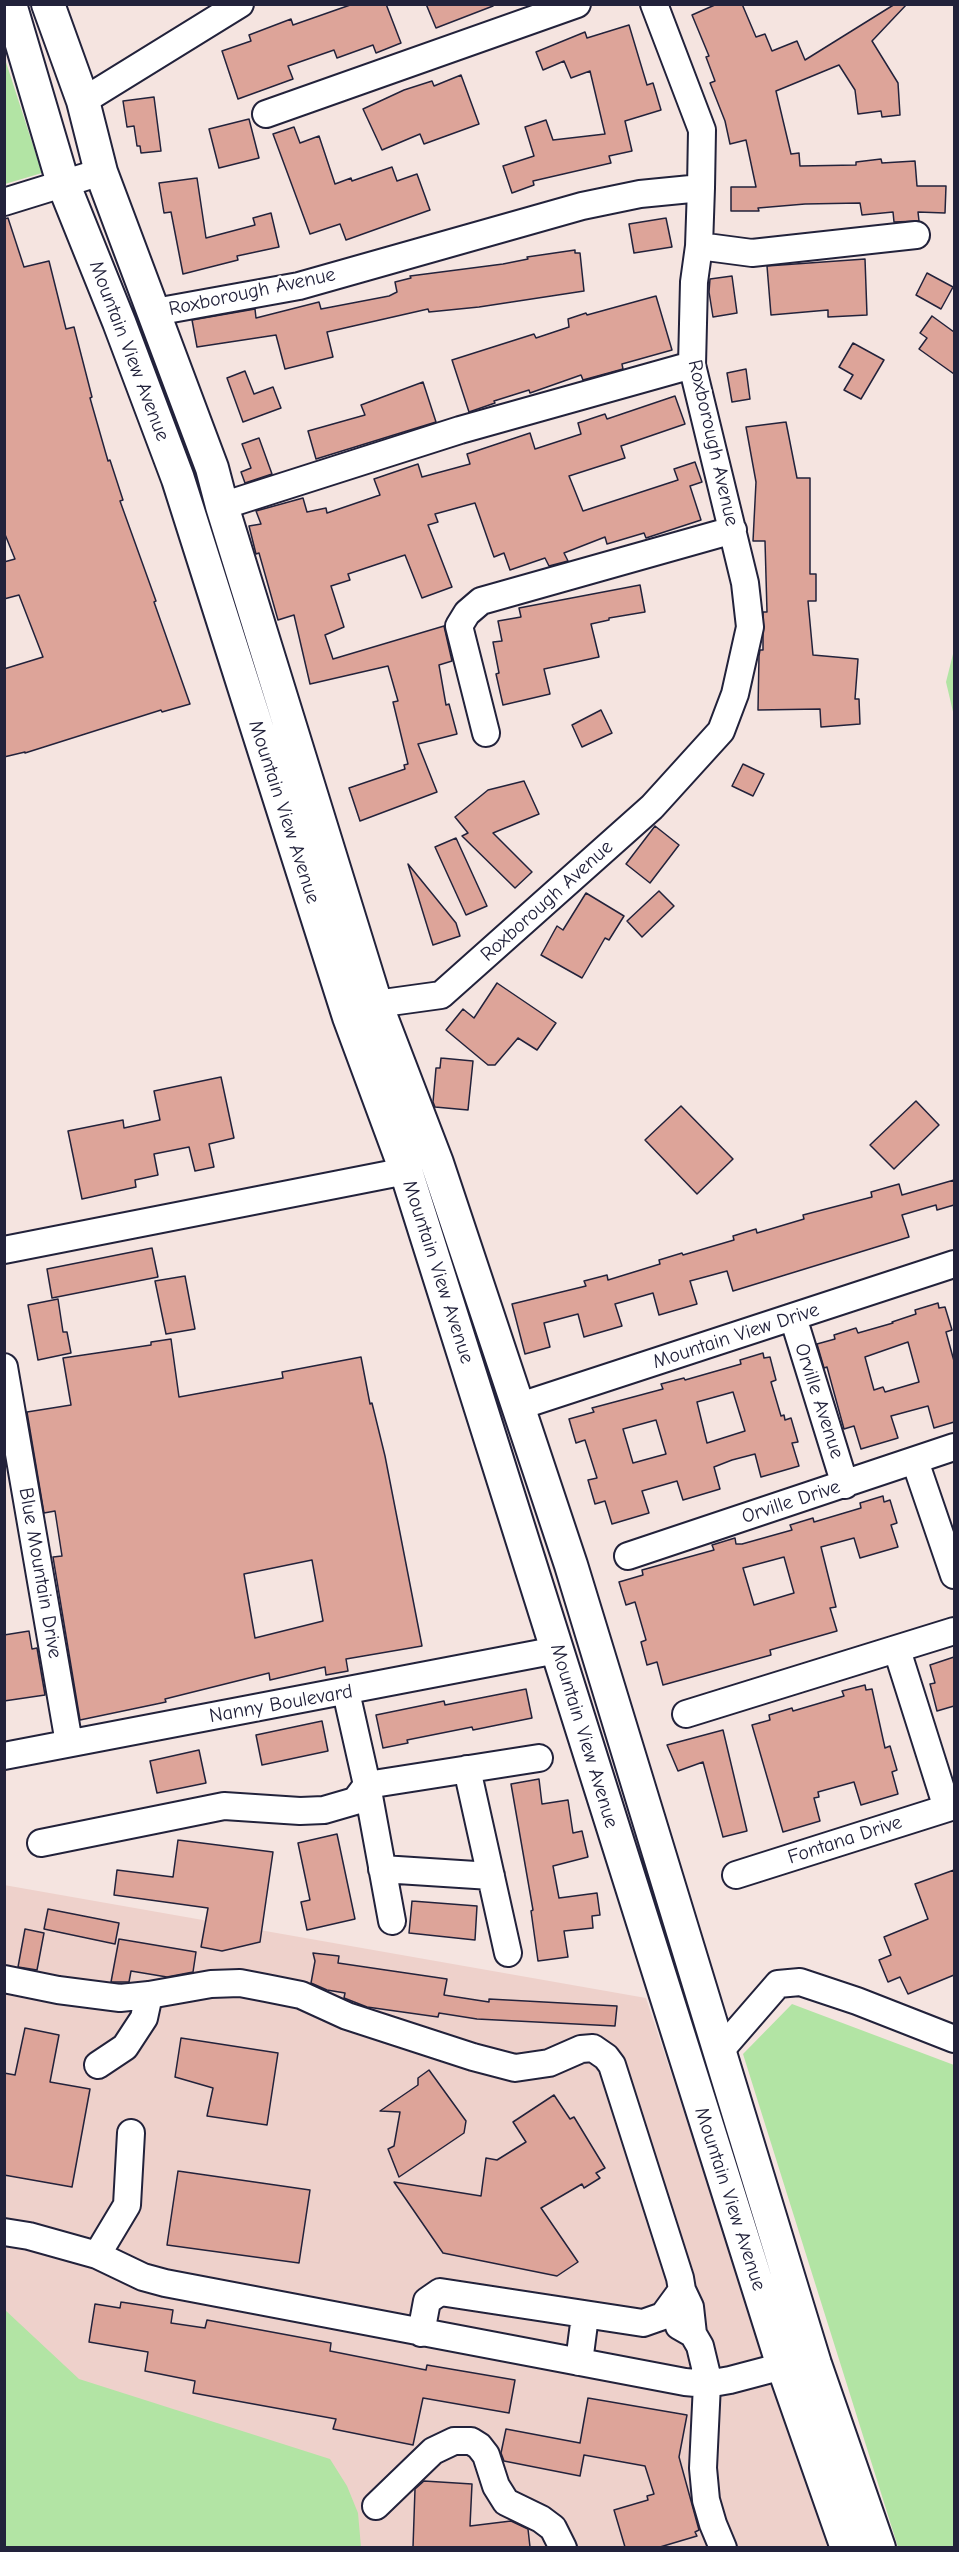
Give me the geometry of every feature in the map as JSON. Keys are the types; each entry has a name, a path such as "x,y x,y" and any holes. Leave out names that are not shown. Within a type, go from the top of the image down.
{"main road":[{"name":"Mountain View Avenue","path":"49,8 83,101 101,172 212,468 376,1004 437,1163 563,1543 815,2364 879,2547"},
{"path":"14,17 49,8"},
{"name":"Mountain View Avenue","path":"14,17 63,183 119,322 178,479 349,1017 406,1171 783,2366 847,2547"},
{"path":"178,479 212,468"},
{"path":"419,1213 448,1200"},
{"path":"529,1558 563,1543"}],"street":[{"path":"83,101 240,4"},
{"path":"266,114 577,4"},
{"path":"654,4 702,130 701,188"},
{"path":"4,202 101,172"},
{"name":"Roxborough Avenue","path":"155,312 299,286 582,206 640,194 701,188 699,246 694,282 692,365 745,584 750,627 735,693 721,731 652,807 441,995 376,1004"},
{"path":"699,246 752,252 916,235"},
{"path":"222,506 460,430 692,365"},
{"path":"486,733 459,626 467,613 481,601 733,530"},
{"path":"4,1250 406,1171"},
{"name":"Mountain View Drive","path":"517,1407 954,1264"},
{"name":"Orville Avenue","path":"793,1317 846,1485"},
{"name":"Blue Mountain Drive","path":"4,1367 69,1743"},
{"name":"Orville Drive","path":"628,1556 954,1448"},
{"path":"915,1461 954,1575"},
{"path":"686,1714 954,1631"},
{"name":"Nanny Boulevard","path":"4,1756 557,1650"},
{"path":"897,1650 951,1807"},
{"path":"346,1692 367,1785 392,1921"},
{"path":"41,1843 224,1806 300,1811 324,1810 355,1801 367,1785 539,1758"},
{"path":"467,1769 508,1953"},
{"name":"Fontana Drive","path":"736,1875 951,1807"},
{"path":"382,1869 491,1876"},
{"path":"4,1979 58,1990 120,1998 211,1984 240,1983 301,1995 356,2019 473,2057 515,2068 549,2063 588,2047 599,2052 612,2065 682,2290 690,2307 693,2334 700,2346 707,2384 703,2468 710,2516 723,2547"},
{"path":"719,2052 778,1984 800,1982 857,2001 954,2039"},
{"path":"98,2065 125,2047 144,2018 149,1995"},
{"path":"97,2255 127,2205 131,2133"},
{"path":"4,2232 28,2235 97,2255 143,2277 165,2283 685,2382 707,2384 783,2366"},
{"path":"421,2333 427,2301 440,2292 585,2316 643,2323 663,2316 682,2290"},
{"path":"579,2362 585,2316"},
{"path":"663,2316 693,2334"},
{"path":"376,2506 433,2451 454,2441 471,2441 479,2446 486,2455 496,2486 506,2502 541,2519 553,2528 563,2547"}],"shaded area":[{"path":"4,1885 646,1998 829,2547 5,2547"}],"green space":[{"path":"4,56 42,173 5,184 4,184"},
{"path":"954,650 954,716 946,682"},
{"path":"792,2004 954,2065 954,2547 898,2547 743,2054"},
{"path":"4,2309 79,2379 330,2459 347,2486 358,2513 361,2547 5,2547"}],"building":[{"path":"353,4 386,4 401,43 376,53 373,45 337,58 334,50 288,66 293,79 238,99 222,51 251,41 249,35 291,19 293,25"},
{"path":"426,4 493,4 493,6 436,28"},
{"path":"717,4 742,4 756,37 765,34 772,51 797,41 805,60 895,4 907,4 872,41 898,83 900,115 882,117 881,111 858,114 855,90 839,65 776,91 791,154 799,153 800,166 856,165 856,162 881,159 882,163 915,161 917,186 946,186 945,213 918,212 919,221 894,222 893,212 862,215 860,203 805,204 758,208 759,211 731,211 731,187 756,187 746,140 730,144 725,121 710,83 715,81 706,57 709,56 692,15"},
{"path":"629,25 647,85 653,83 661,110 625,121 632,151 609,156 611,163 533,181 534,185 512,193 503,166 534,156 525,127 546,120 553,140 605,134 590,71 571,78 564,61 543,70 536,52 585,32 587,38"},
{"path":"461,75 479,124 424,144 420,134 382,150 363,109 404,90 432,81 434,86"},
{"path":"154,97 161,151 141,153 140,146 137,146 134,126 127,127 123,101"},
{"path":"249,119 259,158 219,168 209,129"},
{"path":"294,127 300,143 319,136 335,184 351,178 352,181 392,167 397,181 417,174 430,210 346,240 340,224 310,234 273,134"},
{"path":"197,178 206,238 255,225 253,218 271,213 279,247 237,256 238,260 183,274 171,212 164,213 159,183"},
{"path":"8,218 24,267 49,261 66,329 74,327 92,397 90,398 108,461 110,460 123,500 120,501 190,704 162,712 161,710 25,753 4,757 4,669 43,657 19,595 4,599 4,562 15,559 4,532 4,219"},
{"path":"666,218 672,247 634,253 629,224"},
{"path":"575,250 575,253 580,253 584,291 479,307 429,312 428,309 327,332 333,357 285,369 276,335 197,347 192,320 255,309 256,318 319,302 321,309 389,296 397,292 395,282 411,278 410,276 503,264 528,259 527,257"},
{"path":"865,259 867,315 828,317 828,310 771,315 767,266"},
{"path":"927,273 953,287 941,309 916,295"},
{"path":"732,276 737,313 713,317 709,292 710,279"},
{"path":"656,296 672,350 622,364 623,369 583,380 581,375 530,393 529,390 494,401 495,403 469,412 452,360 534,334 536,338 569,327 568,319 586,313 587,315"},
{"path":"932,316 954,332 954,374 919,349 927,338 920,333"},
{"path":"853,343 884,360 861,399 844,390 853,375 839,367"},
{"path":"746,369 750,399 732,402 727,373"},
{"path":"245,371 254,394 273,387 281,408 243,422 227,378"},
{"path":"423,382 436,422 316,459 308,431 365,415 361,405"},
{"path":"675,396 685,424 621,446 625,458 569,476 583,511 678,480 674,469 695,462 702,482 690,486 701,520 646,538 644,533 607,544 605,537 564,553 568,561 549,566 545,558 510,570 504,553 494,557 475,503 435,514 438,522 428,525 452,587 422,598 405,555 348,574 350,580 331,586 344,627 325,635 333,659 444,626 452,661 439,665 446,705 449,704 457,734 418,744 437,792 360,821 349,788 405,769 404,765 408,764 393,702 398,701 388,666 310,684 294,615 278,620 259,553 256,554 249,526 261,524 256,511 303,498 307,512 326,508 327,513 380,495 374,479 418,464 422,477 470,464 467,454 530,433 535,449 581,434 578,423 605,414 607,419"},
{"path":"786,422 797,478 810,478 810,574 816,574 816,601 808,601 813,655 858,659 855,699 859,699 860,724 821,727 820,709 758,710 759,656 760,650 763,650 763,612 767,612 765,541 753,541 756,482 746,427"},
{"path":"259,438 272,474 245,483 241,472 251,468 242,444"},
{"path":"640,585 645,612 609,618 609,620 591,624 599,657 544,669 550,694 503,705 496,674 499,673 493,642 502,641 498,621 521,617 519,608"},
{"path":"601,710 612,733 582,747 572,725"},
{"path":"743,764 764,774 753,796 732,786"},
{"path":"524,781 539,814 493,833 532,872 515,888 462,836 468,833 455,817 488,790"},
{"path":"655,826 679,845 650,883 626,864"},
{"path":"456,838 487,906 466,915 435,847"},
{"path":"408,864 456,923 460,936 433,945"},
{"path":"659,891 674,906 642,937 627,921"},
{"path":"586,893 624,916 609,940 605,938 582,978 541,955 557,926 563,930"},
{"path":"497,983 556,1023 537,1050 518,1038 495,1065 488,1065 446,1030 463,1009 474,1018"},
{"path":"441,1058 473,1061 468,1110 435,1107 433,1102 436,1068 440,1068"},
{"path":"221,1077 234,1138 209,1144 214,1167 195,1171 189,1147 154,1154 158,1175 135,1180 136,1187 82,1199 68,1131 123,1120 124,1128 160,1120 154,1091"},
{"path":"916,1101 939,1125 894,1169 870,1145"},
{"path":"681,1106 733,1159 697,1194 645,1140"},
{"path":"954,1180 954,1205 937,1210 936,1205 902,1215 909,1237 733,1291 727,1271 690,1281 697,1304 659,1315 653,1293 615,1304 622,1326 584,1337 578,1314 544,1323 550,1347 525,1354 512,1304 586,1286 584,1281 607,1275 608,1280 660,1264 659,1260 734,1240 733,1236 756,1229 757,1233 804,1219 803,1215 872,1197 871,1192 899,1184 902,1195"},
{"path":"152,1248 158,1277 52,1298 47,1269"},
{"path":"185,1276 195,1329 166,1334 155,1281"},
{"path":"58,1299 63,1332 67,1332 71,1353 38,1360 28,1305"},
{"path":"938,1303 939,1308 945,1307 952,1330 946,1332 954,1361 954,1422 934,1428 928,1406 891,1416 898,1438 861,1449 854,1426 844,1429 827,1367 824,1368 817,1344 835,1339 834,1335 856,1328 858,1333 893,1323 916,1314 915,1310","holes":["908,1342 919,1382 885,1392 883,1387 874,1390 865,1357"]},
{"path":"171,1339 179,1397 283,1378 282,1372 361,1357 370,1404 372,1403 385,1456 422,1646 346,1659 348,1671 326,1675 325,1667 270,1680 269,1673 165,1699 166,1702 80,1720 53,1557 62,1556 55,1511 44,1513 27,1412 71,1405 63,1358 151,1345 151,1342","holes":["312,1560 323,1621 255,1638 244,1574"]},
{"path":"763,1353 764,1358 770,1357 776,1380 771,1382 781,1416 784,1415 785,1420 791,1418 798,1442 792,1443 799,1466 761,1477 755,1454 732,1460 714,1467 720,1489 683,1500 677,1481 642,1491 649,1513 612,1524 605,1501 595,1504 588,1480 597,1478 585,1440 576,1443 569,1419 594,1412 592,1408 663,1389 661,1384 684,1378 685,1380 741,1364 740,1360","holes":["733,1392 745,1431 707,1443 697,1402","656,1420 666,1454 633,1463 623,1429"]},
{"path":"883,1496 884,1502 890,1500 897,1523 891,1525 898,1547 860,1558 854,1538 821,1547 836,1607 830,1608 837,1631 770,1650 771,1655 663,1685 657,1662 647,1665 641,1642 646,1640 635,1602 626,1605 619,1582 643,1575 642,1570 714,1550 712,1545 735,1538 736,1544 742,1544 792,1530 790,1525 813,1518 814,1522 861,1508 860,1503","holes":["784,1557 794,1593 754,1605 743,1568"]},
{"path":"29,1631 32,1649 37,1648 45,1695 4,1701 4,1635"},
{"path":"954,1657 954,1706 937,1711 930,1684 935,1683 930,1665"},
{"path":"865,1685 866,1690 872,1689 885,1748 890,1746 897,1770 892,1772 898,1794 861,1805 854,1782 818,1792 819,1797 814,1798 820,1821 783,1832 752,1725 770,1720 769,1715 792,1708 793,1711 844,1696 842,1691"},
{"path":"526,1689 532,1718 407,1740 408,1743 383,1748 376,1715 444,1701 445,1705"},
{"path":"322,1721 328,1751 262,1765 256,1735"},
{"path":"723,1730 747,1831 723,1837 703,1762 678,1771 667,1745"},
{"path":"199,1750 206,1783 157,1793 150,1761"},
{"path":"539,1779 542,1804 568,1800 573,1833 582,1831 588,1857 553,1866 559,1898 597,1893 600,1915 592,1916 593,1928 564,1931 568,1957 538,1961 531,1911 533,1910 511,1784"},
{"path":"337,1834 355,1919 307,1930 301,1902 310,1900 298,1843"},
{"path":"178,1840 273,1852 260,1942 222,1951 201,1947 208,1908 114,1895 117,1870 173,1877"},
{"path":"954,1870 954,1975 908,1994 900,1977 888,1982 879,1960 891,1955 884,1937 928,1919 915,1884"},
{"path":"412,1901 477,1906 475,1940 409,1933"},
{"path":"48,1909 119,1923 115,1944 44,1929"},
{"path":"25,1929 44,1933 37,1970 18,1967"},
{"path":"119,1939 196,1952 193,1972 167,1977 131,1971 129,1982 111,1982"},
{"path":"313,1953 339,1956 338,1963 447,1979 444,1995 489,2002 489,1999 617,2006 615,2026 477,2019 439,2013 438,2017 367,2007 344,1998 345,1993 327,1990 311,1983 315,1961"},
{"path":"25,2028 59,2035 50,2082 90,2089 72,2187 4,2175 4,2073 15,2075"},
{"path":"181,2038 278,2053 267,2125 207,2116 213,2088 175,2077"},
{"path":"429,2070 466,2121 464,2133 399,2177 388,2149 394,2146 400,2112 380,2111 418,2085 418,2078"},
{"path":"554,2095 570,2119 574,2117 605,2168 596,2173 600,2178 584,2188 582,2184 541,2208 578,2262 557,2276 443,2253 394,2182 481,2196 486,2158 497,2160 526,2142 513,2122"},
{"path":"178,2171 310,2190 299,2263 167,2245"},
{"path":"121,2302 173,2310 171,2323 205,2328 207,2320 331,2343 330,2351 426,2370 427,2365 515,2380 509,2413 423,2398 413,2445 333,2429 336,2419 193,2393 195,2381 145,2371 148,2352 89,2342 95,2304 120,2308"},
{"path":"588,2398 687,2415 679,2457 699,2530 695,2532 697,2536 660,2547 625,2547 614,2510 648,2500 647,2496 654,2494 645,2466 584,2455 580,2476 504,2461 501,2453 506,2429 580,2443"},
{"path":"424,2481 472,2484 470,2526 511,2521 528,2529 530,2547 413,2547 415,2489"}]}
